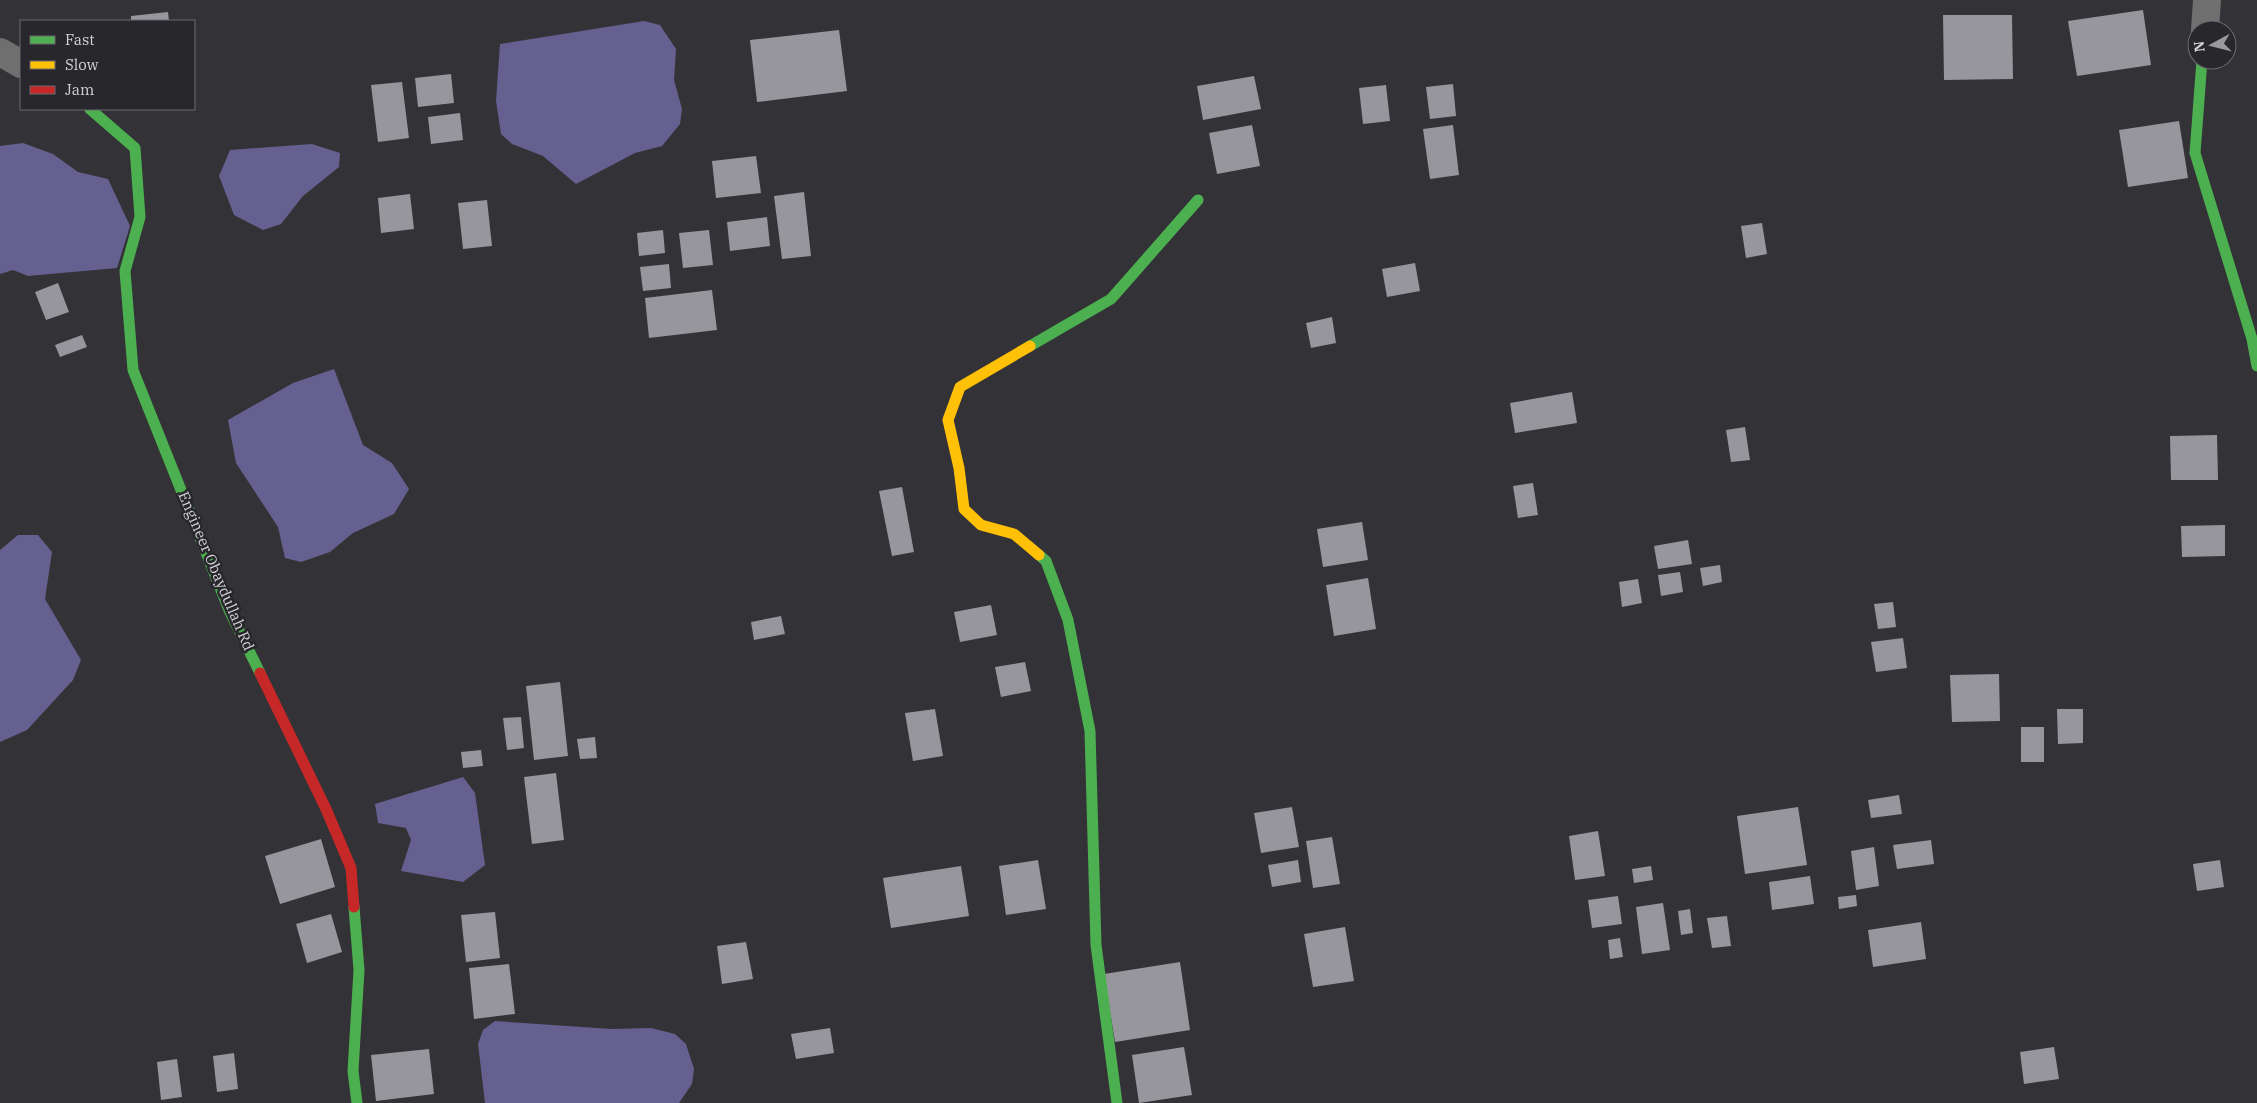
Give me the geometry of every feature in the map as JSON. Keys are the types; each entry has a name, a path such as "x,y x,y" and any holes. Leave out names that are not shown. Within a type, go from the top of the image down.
{"street":[{"path":"2206,20 2207,0"},
{"path":"0,52 20,63"},
{"path":"2201,70 2195,153 2252,339 2257,366"},
{"name":"Engineer Obaydullah Rd","path":"91,110 135,148 140,217 125,271 133,370 229,610 326,809 351,868 359,970 353,1071 357,1103"},
{"path":"1117,1103 1096,945 1090,731 1068,620 1046,562 1014,534 981,525 964,509 959,468 948,420 960,388 1111,299 1198,200"}],"shaded area":[{"path":"644,21 660,25 676,49 674,80 682,109 680,124 662,146 635,153 576,184 543,156 512,144 501,134 496,101 500,44"},
{"path":"23,143 53,154 78,172 108,179 130,226 117,268 28,276 13,270 0,274 0,146"},
{"path":"312,144 340,153 339,167 303,196 281,224 263,230 234,215 219,176 230,150"},
{"path":"334,369 363,445 392,463 409,489 394,514 353,533 330,552 301,562 285,558 278,527 236,463 228,420 293,383"},
{"path":"18,535 38,535 52,552 45,599 81,660 73,680 27,730 0,742 0,550"},
{"path":"463,777 475,793 485,865 463,882 401,871 411,840 406,828 378,823 375,804"},
{"path":"495,1021 612,1029 651,1028 675,1034 686,1044 694,1069 692,1084 679,1103 485,1103 478,1044 483,1030"}],"building":[{"path":"2143,10 2151,65 2077,76 2068,21"},
{"path":"168,12 169,20 131,20 131,16"},
{"path":"1943,15 2012,15 2013,79 1944,80"},
{"path":"839,30 847,91 757,102 750,40"},
{"path":"451,74 454,103 418,107 415,78"},
{"path":"1254,76 1261,109 1203,120 1197,86"},
{"path":"402,82 409,138 378,142 371,85"},
{"path":"1453,84 1456,116 1430,119 1426,87"},
{"path":"1386,85 1390,121 1363,124 1359,88"},
{"path":"460,113 463,140 431,144 428,117"},
{"path":"2179,121 2188,178 2128,187 2119,130"},
{"path":"1252,125 1260,166 1217,174 1209,133"},
{"path":"1453,125 1459,175 1430,179 1423,129"},
{"path":"756,156 761,193 716,198 712,161"},
{"path":"804,192 811,256 782,259 774,196"},
{"path":"410,194 414,229 381,233 378,198"},
{"path":"487,200 492,246 463,249 458,203"},
{"path":"767,217 770,246 730,251 727,222"},
{"path":"1762,223 1767,254 1746,258 1741,226"},
{"path":"663,230 665,253 639,256 637,233"},
{"path":"709,230 713,265 683,268 679,233"},
{"path":"1415,263 1420,291 1387,297 1382,269"},
{"path":"669,264 671,288 643,291 640,267"},
{"path":"58,283 69,312 46,320 35,292"},
{"path":"712,290 717,330 649,338 645,298"},
{"path":"1332,317 1336,343 1311,348 1306,323"},
{"path":"82,335 87,347 60,357 55,345"},
{"path":"1572,392 1577,423 1515,433 1510,403"},
{"path":"1745,427 1750,460 1731,462 1726,430"},
{"path":"2217,435 2218,480 2171,480 2170,436"},
{"path":"1533,483 1538,515 1518,518 1513,486"},
{"path":"902,487 914,552 892,556 879,491"},
{"path":"1362,522 1368,560 1323,567 1317,529"},
{"path":"2225,525 2225,556 2182,557 2181,526"},
{"path":"1688,540 1692,564 1658,569 1654,546"},
{"path":"1720,565 1722,582 1703,586 1700,568"},
{"path":"1680,572 1683,592 1661,596 1658,575"},
{"path":"1368,578 1376,629 1334,636 1326,585"},
{"path":"1638,579 1642,603 1622,607 1619,582"},
{"path":"1893,602 1896,627 1878,629 1874,604"},
{"path":"991,605 997,635 960,642 954,612"},
{"path":"781,616 785,634 754,640 751,622"},
{"path":"1903,638 1907,668 1876,672 1871,642"},
{"path":"1025,662 1031,691 1001,697 995,667"},
{"path":"1999,674 2000,721 1952,722 1950,675"},
{"path":"560,682 568,756 534,760 526,686"},
{"path":"935,709 943,756 913,761 905,713"},
{"path":"2057,709 2083,709 2083,743 2058,744"},
{"path":"521,717 524,748 507,750 503,718"},
{"path":"2021,727 2044,727 2044,762 2021,762"},
{"path":"595,737 597,758 580,759 577,739"},
{"path":"481,750 483,766 463,768 461,752"},
{"path":"556,773 564,840 532,844 524,777"},
{"path":"1899,795 1902,814 1871,818 1868,800"},
{"path":"1292,807 1299,847 1261,853 1254,813"},
{"path":"1798,807 1807,865 1745,874 1737,816"},
{"path":"1598,831 1605,876 1575,880 1569,836"},
{"path":"1332,837 1340,884 1313,888 1306,841"},
{"path":"321,839 335,887 280,904 265,856"},
{"path":"1931,840 1934,864 1897,869 1893,845"},
{"path":"1874,847 1879,886 1856,890 1851,851"},
{"path":"1038,860 1046,909 1006,915 999,866"},
{"path":"1298,860 1301,882 1272,887 1268,865"},
{"path":"2220,860 2224,887 2197,891 2193,864"},
{"path":"961,866 969,916 891,928 883,878"},
{"path":"1651,866 1653,880 1634,883 1632,869"},
{"path":"1810,876 1814,904 1772,910 1769,882"},
{"path":"1856,895 1857,906 1839,909 1838,897"},
{"path":"1618,896 1622,924 1592,928 1588,900"},
{"path":"1663,903 1670,950 1642,954 1636,907"},
{"path":"1690,909 1693,933 1681,935 1678,911"},
{"path":"495,912 500,958 466,962 461,915"},
{"path":"331,914 342,952 307,963 296,924"},
{"path":"1727,916 1731,946 1712,948 1707,918"},
{"path":"1921,922 1926,959 1873,967 1868,930"},
{"path":"1345,927 1354,981 1313,987 1304,934"},
{"path":"1620,938 1623,957 1610,959 1608,940"},
{"path":"746,942 753,979 722,984 717,946"},
{"path":"1180,962 1190,1030 1115,1042 1104,974"},
{"path":"509,964 515,1014 474,1019 469,968"},
{"path":"830,1028 834,1053 796,1059 791,1034"},
{"path":"1184,1047 1192,1095 1139,1103 1132,1055"},
{"path":"2054,1047 2059,1079 2024,1084 2020,1052"},
{"path":"429,1049 434,1094 376,1101 371,1055"},
{"path":"234,1053 238,1089 217,1092 213,1056"},
{"path":"177,1059 182,1097 161,1100 157,1062"}],"traffic: fast":[{"path":"2201,70 2195,153 2252,339 2257,366"},
{"path":"91,110 135,148 140,217 125,271 133,370 229,610 260,673"},
{"path":"1030,346 1111,299 1198,200"},
{"path":"1039,555 1046,561 1068,620 1090,731 1096,945 1117,1103"},
{"path":"354,907 359,970 353,1071 357,1103"}],"traffic: slow":[{"path":"1030,346 960,387 948,420 959,468 964,509 981,525 1014,534 1039,555"}],"traffic: jam":[{"path":"260,673 326,809 351,868 354,907"}]}
